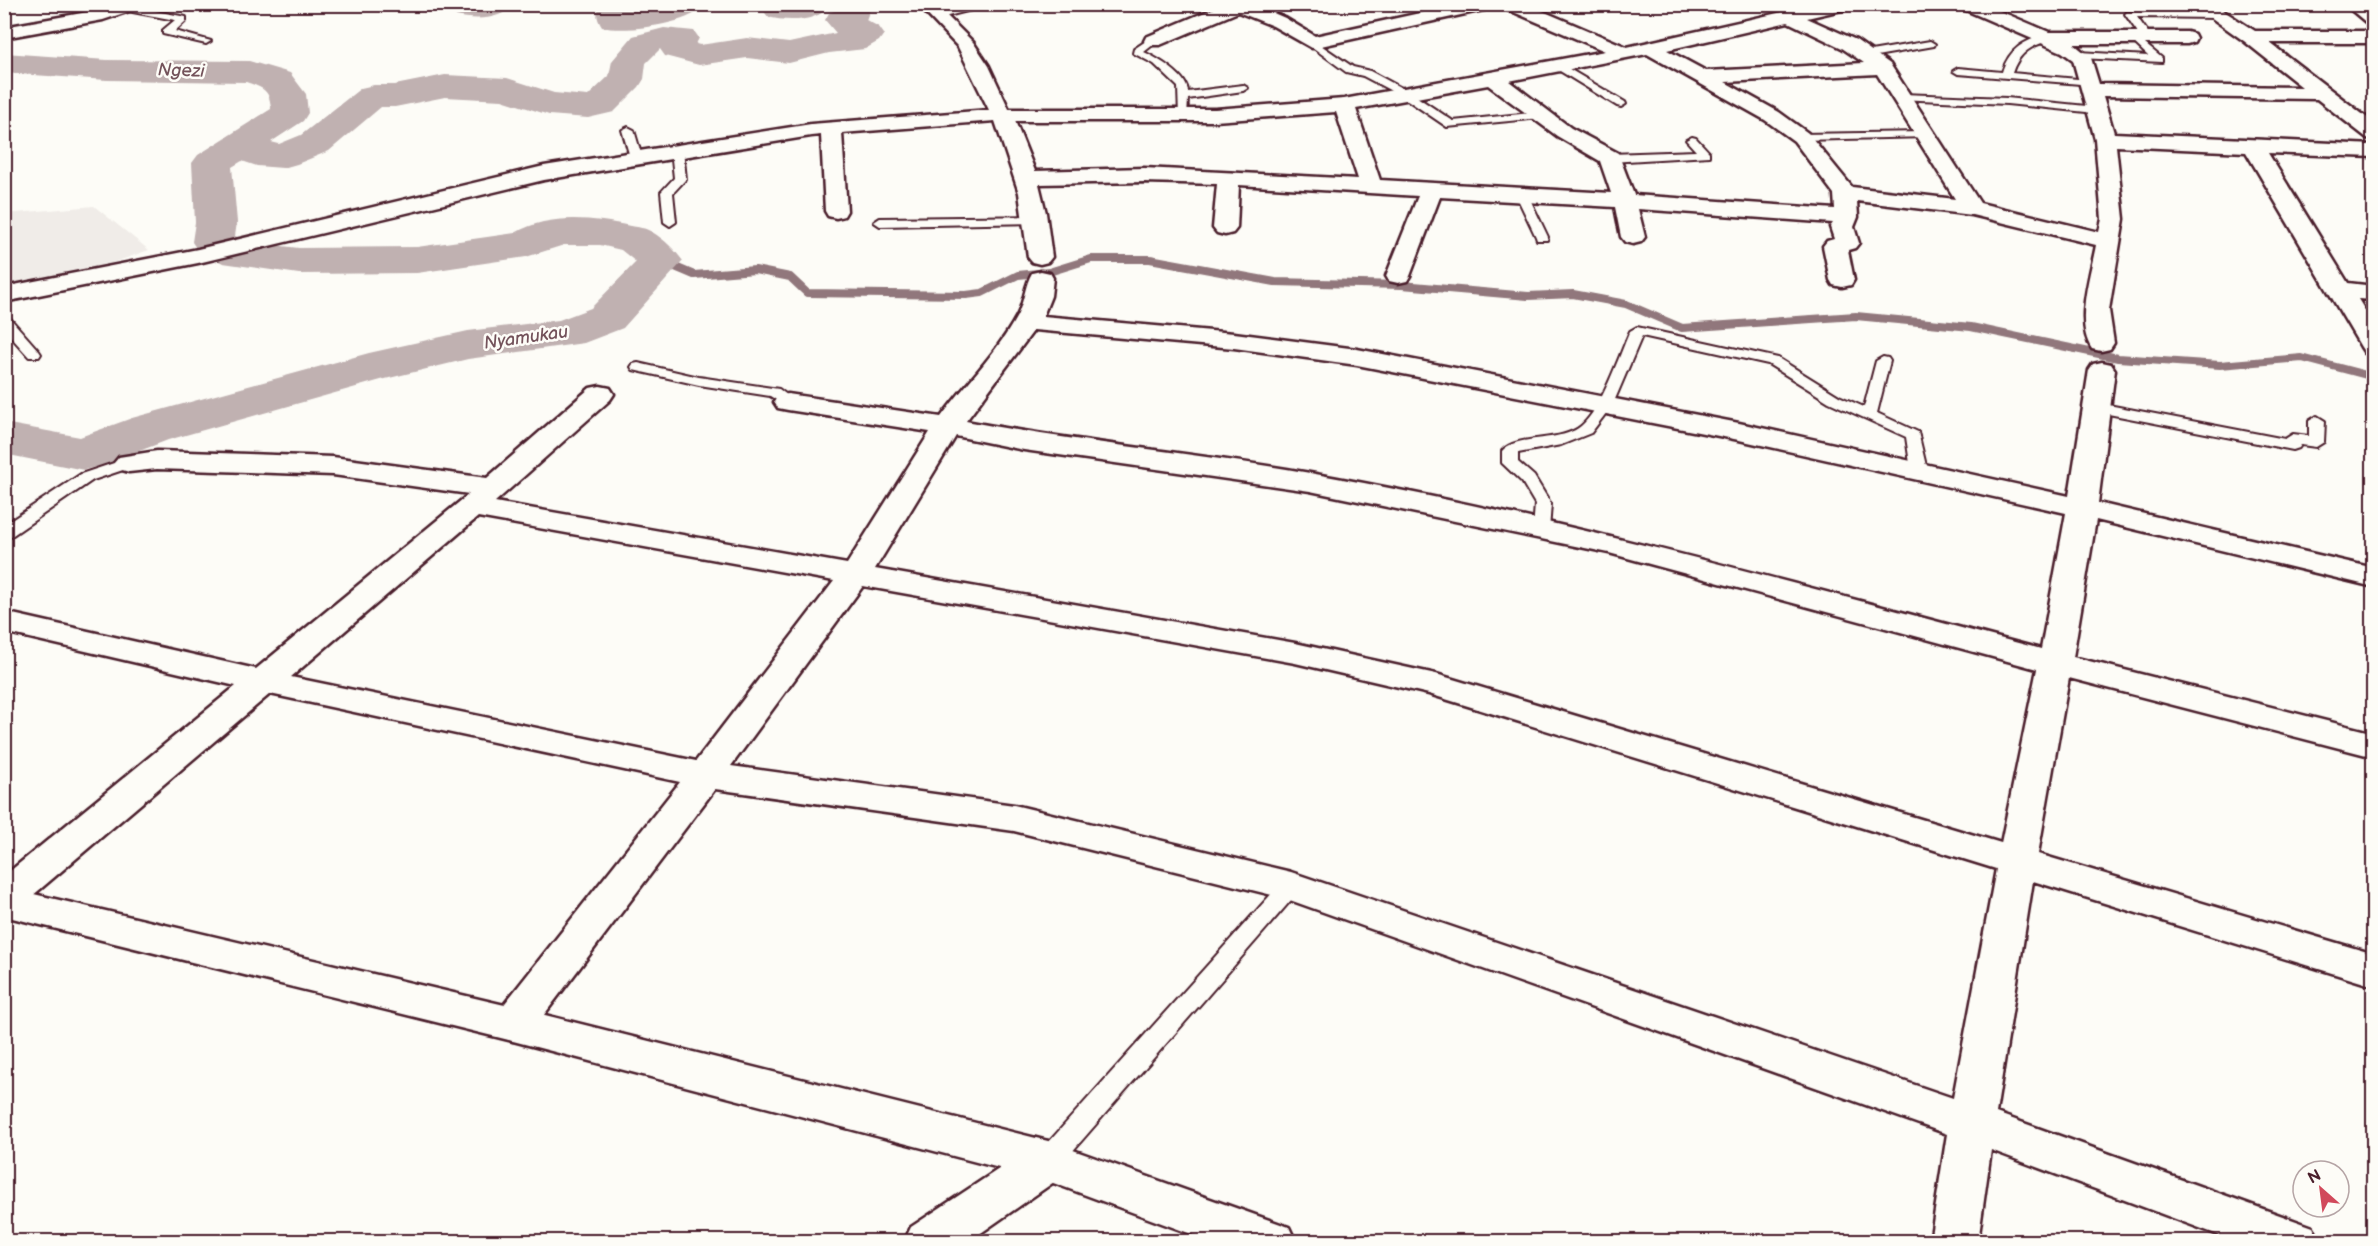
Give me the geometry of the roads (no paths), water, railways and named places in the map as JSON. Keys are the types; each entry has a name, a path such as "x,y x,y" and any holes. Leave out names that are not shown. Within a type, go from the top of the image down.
{"street":[{"path":"1153,41 1240,5 1280,22 1312,42 1488,4"},
{"path":"1514,7 1542,4"},
{"path":"1954,1242 1971,1123 2017,862 2057,664 2084,507 2101,357 2096,310 2113,219 2104,139 2082,58 2069,48 2048,38 1967,4"},
{"path":"2352,4 2373,20"},
{"path":"4,295 198,256 544,173 677,150 831,128 942,118 1183,106 1215,115 1344,105 1491,80 1650,48 1834,5"},
{"path":"4,33 103,15 129,6"},
{"path":"1514,7 1625,53"},
{"path":"513,1024 856,574 948,426 1028,322 1041,290 1038,220 1028,178 979,67 961,38 930,10"},
{"path":"2208,10 2251,37 2373,134"},
{"path":"1789,16 1849,44 1883,68 1972,208"},
{"path":"2251,37 2373,37"},
{"path":"2048,38 2187,38"},
{"path":"1650,48 1772,116 1801,137 1845,193 1847,217 1842,227 1847,243 1835,246 1842,280"},
{"path":"1704,77 1883,68"},
{"path":"1491,80 1504,86 1564,132 1610,158 1625,201 1633,237"},
{"path":"2092,94 2321,93"},
{"path":"1344,105 1371,186"},
{"path":"831,128 836,211"},
{"path":"2104,139 2373,151"},
{"path":"2253,146 2373,347"},
{"path":"1028,178 1144,175 1229,178 1625,201 1847,217"},
{"path":"1225,228 1229,178"},
{"path":"1398,276 1431,190"},
{"path":"1845,193 1972,208 2109,241"},
{"path":"2340,290 2373,293"},
{"path":"1028,322 1223,339 1334,354 1716,425 2084,507 2373,578"},
{"path":"6,903 600,394"},
{"path":"788,402 948,426 1024,441 1310,482 1613,545 2057,664 2373,745"},
{"path":"129,463 157,460 333,466 856,574 1295,653 1436,685 2373,970"},
{"path":"4,622 265,682 705,775 1014,818 1292,886 1971,1123 2296,1242"},
{"path":"6,903 513,1024 1048,1161 1272,1242"},
{"path":"928,1242 1048,1161"}],"lane":[{"path":"930,10 991,4"},
{"path":"129,6 183,19 166,32 206,41"},
{"path":"2079,55 2158,60 2141,38 2130,14 2208,10"},
{"path":"2006,75 2010,62 2028,43 2048,38"},
{"path":"1153,41 1138,53 1158,62 1183,86 1183,106 1243,87"},
{"path":"1312,42 1350,70 1366,73 1407,95 1451,125 1541,115"},
{"path":"1865,56 1930,44"},
{"path":"1559,66 1621,104"},
{"path":"1958,71 2006,75 2092,94"},
{"path":"1902,97 2007,101 2092,94"},
{"path":"628,130 636,157"},
{"path":"1801,137 1925,135"},
{"path":"1610,158 1705,154 1692,140"},
{"path":"670,222 667,192 680,179 677,150"},
{"path":"1522,195 1542,237"},
{"path":"880,222 1038,220"},
{"path":"4,320 34,354"},
{"path":"1541,530 1543,504 1528,479 1510,464 1510,451 1519,447 1556,442 1586,430 1605,404 1637,331 1773,361 1834,399 1913,435 1919,470"},
{"path":"1869,416 1883,361"},
{"path":"639,367 699,381 774,392 788,402"},
{"path":"2097,408 2292,445 2293,439 2316,442 2317,421"},
{"path":"4,533 87,477 129,463"},
{"path":"1048,1161 1292,886"}],"waterway":[{"path":"465,4 467,9 489,8 497,4"},
{"path":"620,4 613,11 614,20 648,18 689,5"},
{"path":"780,4 779,10 797,11 815,4"},
{"path":"374,96 395,96 445,86 507,89 549,104 588,107 601,104 626,79 629,61 645,43 664,38 682,38 677,49 699,55 747,48 789,53 829,43 853,42 867,34 845,25 841,20 853,15 856,4"},
{"name":"Nyamukau","path":"4,63 107,70 249,72 277,81 288,94 290,113 212,163 216,222 213,242 238,254 299,261 417,260 526,244 540,236 564,232 600,232 636,240 661,261 607,318 567,333 468,345 369,368 150,429 84,454 4,438"},
{"path":"256,148 257,154 283,156 315,143 366,102"},
{"path":"661,261 694,275 755,270 790,277 807,293 966,295 982,293 1018,275 1049,272 1091,259 1150,259 1275,282 1402,285 1528,296 1573,294 1626,304 1682,328 1856,316 1971,327 2118,358 2220,365 2302,358 2374,377"}],"water label":[{"name":"Ngezi","path":"181,70"}]}
